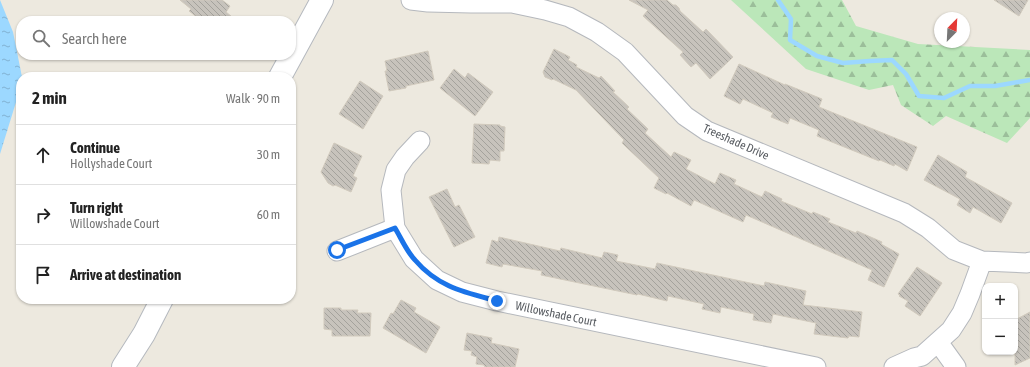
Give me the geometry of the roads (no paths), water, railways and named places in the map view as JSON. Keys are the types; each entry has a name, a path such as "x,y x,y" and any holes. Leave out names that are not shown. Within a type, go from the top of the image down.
{"main road":[{"path":"296,48 322,0"},
{"path":"283,72 289,60"},
{"path":"123,367 144,334 159,304"}],"street":[{"name":"Treeshade Drive","path":"411,0 470,4 512,2 569,17 598,32 625,52 685,116 707,131 904,213 928,228 954,250 982,260 1030,262"},
{"name":"Willowshade Court","path":"420,141 405,156 396,170 390,190 395,228 414,260 437,280 462,292 497,301 816,367"},
{"path":"337,250 395,228"},
{"path":"894,367 922,356 951,330 962,314 982,260"},
{"path":"938,342 956,367"}],"water":[{"path":"0,0 13,32 16,47 16,60 19,60 21,72 16,72 16,102 0,154"}],"waterway":[{"path":"778,0 791,19 790,40 817,56 843,63 892,60 906,74 919,96 944,98 970,86 995,86 1030,80"}]}
